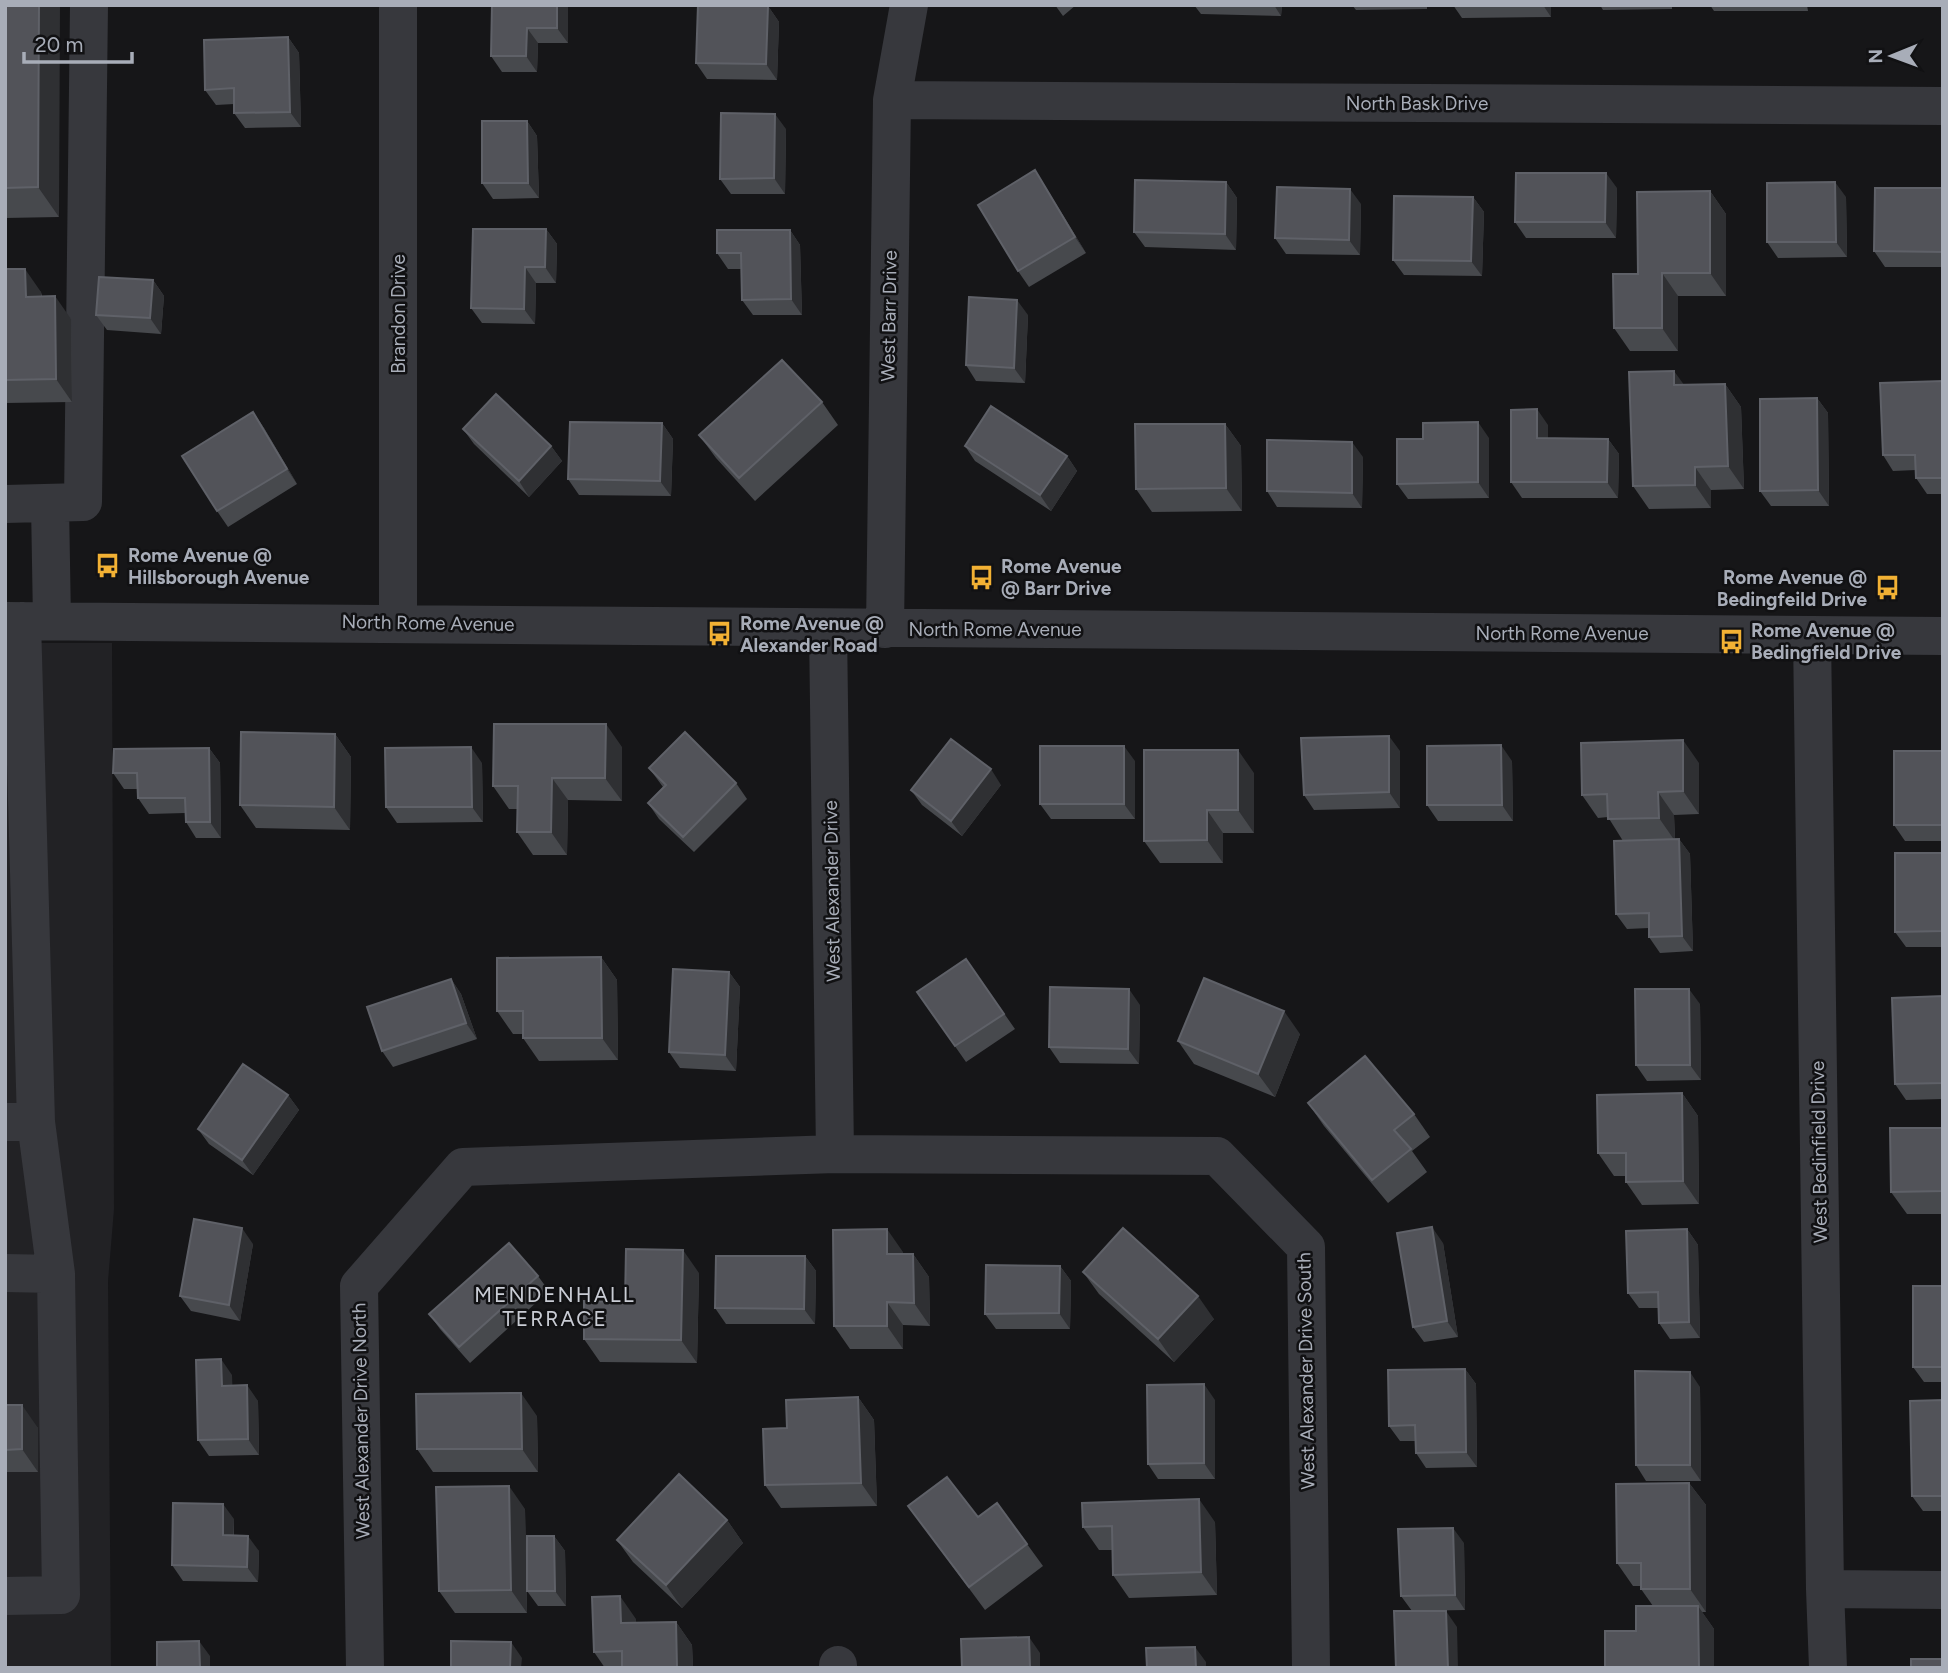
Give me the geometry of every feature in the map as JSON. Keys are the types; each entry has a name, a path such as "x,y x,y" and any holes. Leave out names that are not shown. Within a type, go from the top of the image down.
{"street":[{"path":"5,504 83,502 89,5"},
{"name":"Brandon Drive","path":"398,5 398,623"},
{"name":"West Barr Drive","path":"885,629 892,100 909,5"},
{"name":"North Bask Drive","path":"892,100 1943,106"},
{"path":"5,1596 61,1595 56,1274 20,1122 16,769 26,621 50,504"},
{"name":"North Rome Avenue","path":"26,621 1943,636"},
{"name":"West Alexander Drive","path":"828,628 835,1154"},
{"name":"West Bedinfield Drive","path":"1812,635 1828,1668"},
{"name":"West Alexander Drive North","path":"365,1668 359,1286 463,1167 835,1154"},
{"name":"West Alexander Drive South","path":"835,1154 1217,1156 1307,1247 1311,1668"},
{"path":"5,1273 56,1274"},
{"path":"1825,1589 1943,1590"}],"shaded area":[{"path":"5,643 112,643 114,1209 108,1281 111,1668 5,1668"}],"building":[{"path":"5,5 39,5 38,187 5,188"},
{"path":"492,5 557,5 557,28 527,28 526,56 491,56"},
{"path":"698,5 768,6 766,64 696,63"},
{"path":"288,37 290,112 234,113 234,88 205,90 204,40"},
{"path":"721,113 775,114 774,178 720,179"},
{"path":"482,121 527,121 528,183 482,183"},
{"path":"1035,170 1075,237 1018,271 978,205"},
{"path":"1516,173 1606,173 1605,222 1515,222"},
{"path":"1135,180 1226,182 1225,234 1134,232"},
{"path":"1835,182 1836,242 1767,242 1767,183"},
{"path":"1277,187 1350,189 1349,240 1275,238"},
{"path":"1875,188 1943,188 1943,252 1874,251"},
{"path":"1710,191 1710,273 1662,273 1662,328 1614,328 1613,274 1638,274 1637,192"},
{"path":"1394,196 1473,197 1471,261 1393,260"},
{"path":"473,229 546,229 545,267 525,267 524,309 471,308"},
{"path":"717,230 790,230 791,299 742,300 741,253 717,253"},
{"path":"5,269 25,269 26,297 55,296 56,379 5,380"},
{"path":"99,277 153,280 150,318 96,315"},
{"path":"969,297 1017,300 1014,368 966,365"},
{"path":"782,360 822,402 739,478 699,435"},
{"path":"1674,371 1674,385 1725,384 1728,466 1695,467 1695,485 1633,486 1629,372"},
{"path":"1943,381 1943,478 1916,478 1915,455 1883,455 1880,383"},
{"path":"496,394 551,446 519,481 463,429"},
{"path":"1817,398 1818,490 1760,491 1760,399"},
{"path":"991,406 1067,456 1040,495 965,446"},
{"path":"1537,409 1537,438 1608,439 1607,482 1511,482 1511,410"},
{"path":"253,412 287,469 217,511 182,456"},
{"path":"570,422 662,423 660,481 568,479"},
{"path":"1478,422 1478,482 1397,484 1397,439 1423,439 1423,423"},
{"path":"1135,424 1225,424 1226,488 1136,489"},
{"path":"1267,440 1352,442 1352,493 1267,491"},
{"path":"494,724 606,724 605,778 552,778 551,832 517,832 518,786 493,786"},
{"path":"241,732 335,734 334,807 240,805"},
{"path":"685,732 736,783 683,837 648,803 666,785 649,768"},
{"path":"1389,736 1389,792 1304,795 1301,738"},
{"path":"951,739 991,769 951,821 911,790"},
{"path":"1683,740 1683,791 1658,792 1659,818 1608,819 1607,794 1582,795 1581,743"},
{"path":"1501,745 1502,805 1427,805 1427,746"},
{"path":"1040,746 1124,746 1124,804 1040,804"},
{"path":"471,747 472,807 386,807 385,748"},
{"path":"209,748 210,822 186,822 185,798 138,798 137,773 113,773 114,749"},
{"path":"1144,750 1238,750 1238,810 1207,810 1207,840 1144,841"},
{"path":"1894,751 1943,751 1943,825 1894,825"},
{"path":"1679,839 1682,936 1649,937 1649,913 1616,914 1614,841"},
{"path":"1895,853 1943,853 1943,931 1895,932"},
{"path":"601,957 602,1038 523,1038 523,1011 497,1011 497,958"},
{"path":"966,959 1004,1014 955,1046 917,992"},
{"path":"673,969 729,972 725,1055 669,1052"},
{"path":"1204,978 1284,1011 1258,1074 1178,1041"},
{"path":"451,979 466,1023 382,1051 367,1007"},
{"path":"1050,987 1129,989 1128,1049 1049,1047"},
{"path":"1635,989 1689,989 1690,1065 1636,1065"},
{"path":"1943,996 1943,1083 1895,1084 1892,998"},
{"path":"1365,1056 1414,1114 1394,1130 1411,1149 1372,1180 1308,1103"},
{"path":"243,1064 288,1095 242,1160 198,1129"},
{"path":"1682,1093 1683,1181 1626,1182 1626,1153 1598,1153 1597,1095"},
{"path":"1890,1128 1943,1128 1943,1191 1891,1192"},
{"path":"194,1219 242,1228 229,1305 180,1296"},
{"path":"1432,1227 1447,1321 1413,1327 1397,1233"},
{"path":"1123,1228 1198,1296 1158,1339 1083,1272"},
{"path":"887,1229 887,1254 913,1254 914,1303 887,1302 887,1326 834,1326 833,1230"},
{"path":"1687,1229 1689,1322 1659,1323 1658,1292 1628,1293 1626,1231"},
{"path":"509,1243 538,1276 459,1347 429,1314"},
{"path":"626,1249 683,1250 681,1340 584,1339 584,1301 625,1302"},
{"path":"716,1256 805,1256 804,1309 715,1308"},
{"path":"986,1265 1060,1266 1059,1313 985,1314"},
{"path":"1913,1286 1943,1286 1943,1367 1913,1367"},
{"path":"221,1359 222,1386 247,1385 248,1439 198,1440 196,1360"},
{"path":"1465,1369 1466,1452 1416,1453 1415,1425 1389,1426 1388,1370"},
{"path":"1635,1371 1690,1372 1690,1465 1636,1465"},
{"path":"1204,1384 1204,1463 1148,1464 1147,1385"},
{"path":"521,1393 522,1449 417,1449 416,1394"},
{"path":"858,1397 861,1483 765,1485 763,1429 787,1428 786,1400"},
{"path":"1943,1400 1943,1496 1912,1496 1910,1401"},
{"path":"5,1405 22,1405 22,1449 5,1450"},
{"path":"679,1474 727,1520 666,1585 617,1540"},
{"path":"947,1477 978,1517 997,1503 1027,1544 969,1587 908,1506"},
{"path":"1689,1483 1690,1589 1641,1589 1641,1563 1617,1563 1616,1484"},
{"path":"509,1486 511,1590 439,1591 436,1487"},
{"path":"1199,1499 1201,1572 1113,1575 1112,1526 1083,1527 1082,1503"},
{"path":"173,1503 223,1504 223,1535 248,1536 247,1567 172,1565"},
{"path":"1453,1528 1455,1595 1401,1596 1398,1529"},
{"path":"527,1536 554,1536 555,1591 527,1591"},
{"path":"620,1596 621,1623 676,1622 677,1668 622,1668 622,1651 594,1652 592,1597"},
{"path":"1636,1606 1698,1606 1699,1668 1605,1668 1605,1631 1636,1631"},
{"path":"1394,1611 1446,1611 1448,1668 1396,1668"},
{"path":"1029,1637 1030,1668 962,1668 961,1639"},
{"path":"199,1641 200,1668 157,1668 157,1642"},
{"path":"451,1641 511,1642 510,1668 451,1668"},
{"path":"1195,1647 1196,1668 1147,1668 1146,1648"},
{"path":"1911,1659 1943,1659 1943,1668 1911,1668"}],"place":[{"name":"Rome Avenue @ Hillsborough Avenue","path":"108,566"},
{"name":"Rome Avenue @ Barr Drive","path":"981,577"},
{"name":"Rome Avenue @ Bedingfeild Drive","path":"1887,588"},
{"name":"Rome Avenue @ Alexander Road","path":"720,634"},
{"name":"Rome Avenue @ Bedingfield Drive","path":"1731,641"}],"district":[{"name":"MENDENHALL TERRACE","path":"555,1306"}]}
